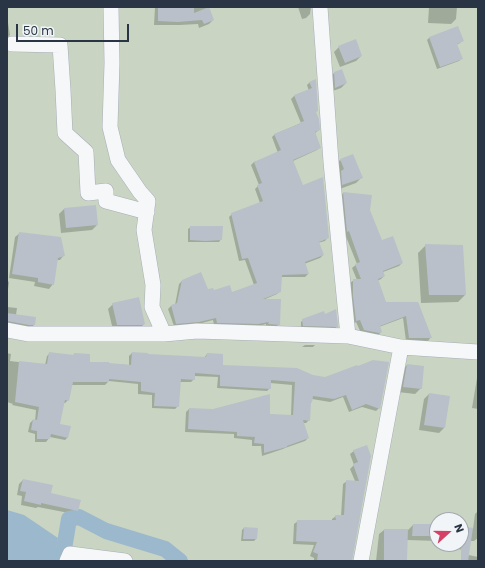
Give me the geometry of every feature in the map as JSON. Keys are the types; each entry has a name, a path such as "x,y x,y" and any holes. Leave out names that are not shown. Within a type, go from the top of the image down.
{"street":[{"path":"111,7 112,63 110,127 118,160 148,201 144,230 153,285 152,307 164,334"},
{"path":"320,7 331,162 348,336"},
{"path":"12,44 60,45 65,133 86,152 88,193 106,191 106,201 147,212"},
{"path":"7,330 28,334 164,334 197,331 348,336 401,347 478,352"},
{"path":"361,561 401,347"},
{"path":"67,561 70,554 125,561"}],"green space":[{"path":"7,7 478,7 478,561 7,561"}],"water":[{"path":"7,510 24,515 58,538 54,561 7,561"}],"building":[{"path":"158,7 194,7 194,13 209,7 214,20 204,24 202,20 178,22 158,21"},
{"path":"458,26 464,41 457,44 463,59 440,67 429,37"},
{"path":"356,39 362,56 345,63 338,46"},
{"path":"342,69 347,83 335,88 334,72"},
{"path":"316,79 318,111 316,112 319,119 320,130 315,132 321,148 293,160 303,185 323,177 329,238 319,242 324,255 305,262 309,274 282,275 281,292 263,299 281,299 280,325 268,324 269,322 258,324 217,323 216,318 199,322 176,324 171,305 177,303 182,280 201,272 208,289 213,288 214,290 230,285 232,292 257,283 248,258 242,259 231,213 263,201 257,185 262,183 254,162 281,150 274,134 304,121 294,95 312,88 309,82"},
{"path":"353,154 363,178 342,185 341,171 344,169 340,159"},
{"path":"343,192 372,195 370,210 382,240 393,236 403,263 383,271 385,276 378,279 386,302 418,302 432,338 409,338 406,316 380,326 382,332 379,333 364,330 360,320 356,321 353,296 353,279 361,279 355,264 360,262 349,231 347,232"},
{"path":"96,205 98,225 66,228 64,208"},
{"path":"190,226 223,226 222,240 190,240"},
{"path":"19,232 61,237 65,256 58,258 54,285 38,282 38,278 12,274"},
{"path":"425,244 463,245 466,295 429,295"},
{"path":"139,297 145,324 117,325 112,303"},
{"path":"336,309 338,327 303,326 302,319 324,311 325,314"},
{"path":"7,313 36,317 35,325 7,321"},
{"path":"49,352 74,355 74,353 90,354 90,362 109,362 131,365 132,352 206,357 207,353 223,354 223,365 297,368 313,375 325,377 373,360 389,362 380,409 366,404 352,410 346,395 334,399 313,396 312,403 311,402 310,421 303,420 309,438 287,447 264,453 264,444 254,443 255,437 237,436 237,432 188,429 189,408 213,409 270,394 270,414 293,415 295,382 271,380 271,389 220,386 220,375 195,373 195,380 181,379 179,407 154,406 155,393 141,391 141,382 109,379 109,382 73,382 69,401 65,400 60,424 71,426 68,438 51,434 50,439 37,439 37,431 31,430 33,419 37,420 39,407 15,402 19,361 47,364"},
{"path":"407,364 424,366 422,389 403,387"},
{"path":"429,393 450,396 445,428 424,425"},
{"path":"367,445 371,456 352,561 317,561 318,554 313,552 317,542 296,541 297,520 336,520 335,515 344,515 346,480 359,481 353,464 358,462 353,450"},
{"path":"23,479 53,485 51,493 81,500 78,511 24,501 26,492 20,491"},
{"path":"413,524 429,524 429,536 412,536"},
{"path":"244,527 258,528 257,539 243,539"},
{"path":"469,527 473,528 468,561 461,561 461,552 469,552"},
{"path":"384,529 408,529 407,561 384,561"}],"waterway":[{"path":"57,561 64,549 69,519 79,517 106,531 165,549 180,561"}]}
